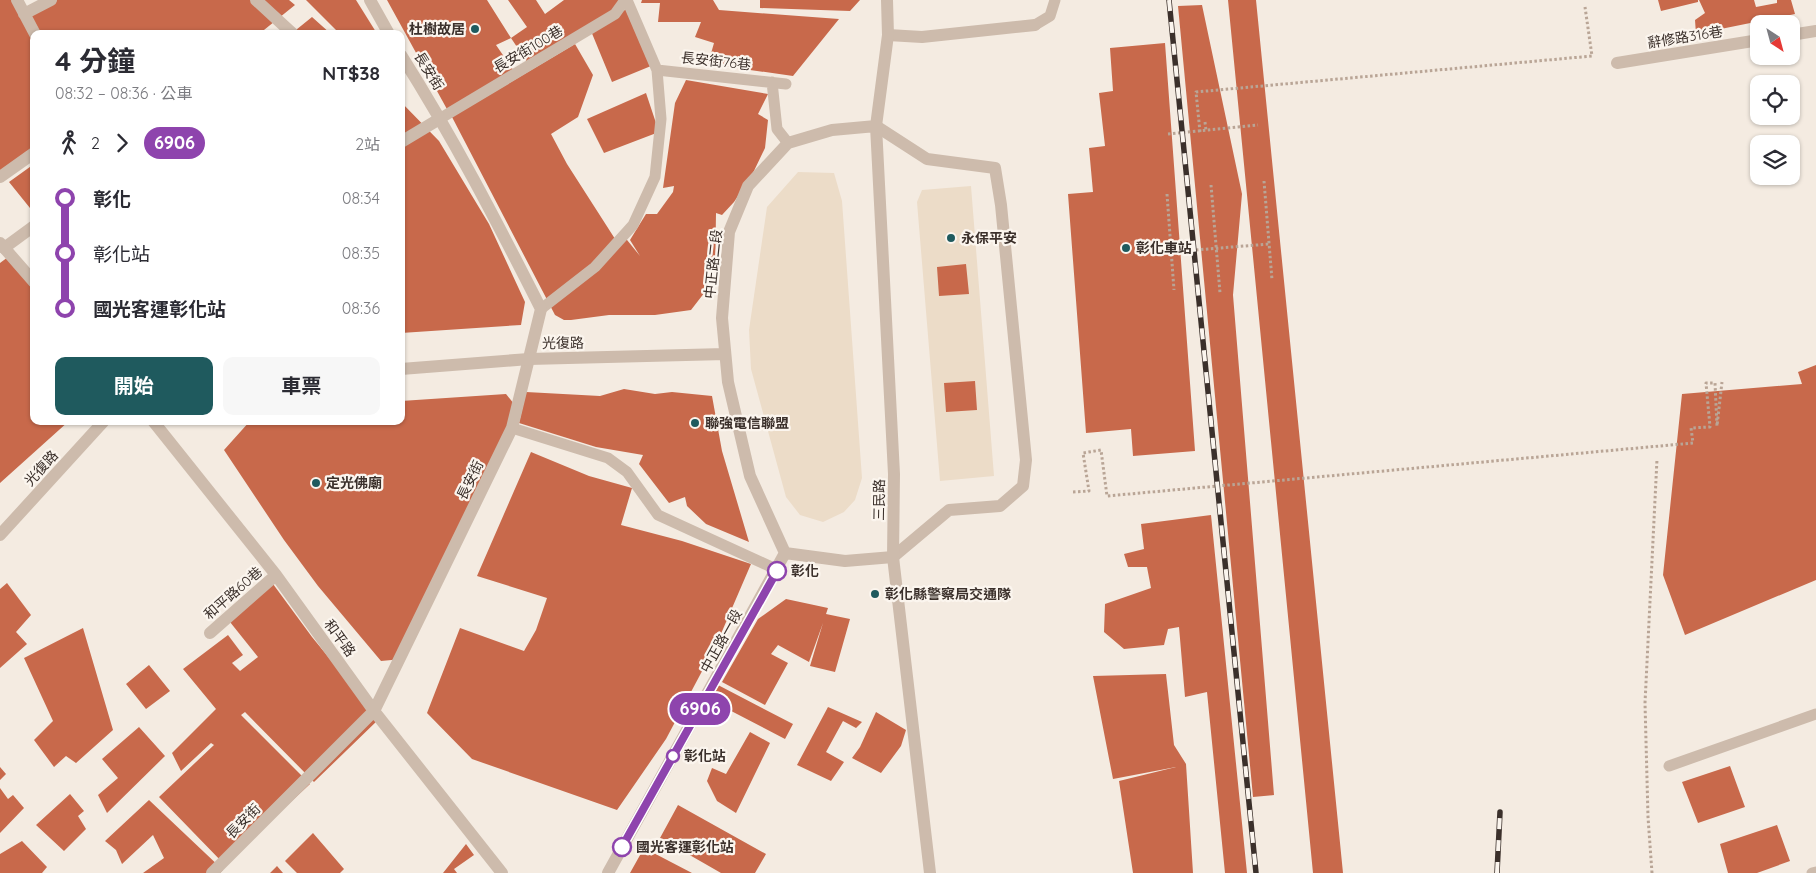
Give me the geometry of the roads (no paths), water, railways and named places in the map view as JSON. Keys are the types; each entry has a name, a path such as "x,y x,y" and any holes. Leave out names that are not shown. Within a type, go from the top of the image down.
{"street":[{"path":"16,0 33,30"},
{"path":"24,14 51,0"},
{"path":"256,0 289,30"},
{"path":"370,0 387,30"},
{"path":"876,126 888,35 887,0"},
{"path":"888,35 922,37 1035,25"},
{"path":"1800,34 1816,31"},
{"name":"辭修路316巷","path":"1617,63 1750,41"},
{"name":"長安街","path":"212,873 374,711 512,428 541,310 475,179 441,118 405,61"},
{"path":"405,140 441,118"},
{"path":"725,354 728,382 750,476 786,553 845,561 893,557 949,510 1000,506 1023,486 1026,460 1001,205 995,168 927,159 876,126 832,130 788,143"},
{"name":"三民路","path":"876,126 894,464 893,557 930,873"},
{"name":"中正路二段","path":"725,354 722,318 729,232 748,186 788,143"},
{"path":"0,177 30,156"},
{"path":"30,229 2,248 30,278"},
{"name":"光復路","path":"405,369 529,359 725,354"},
{"name":"光復路","path":"0,535 100,425"},
{"name":"和平路","path":"156,425 276,575 374,711 502,873"},
{"name":"中正路一段","path":"608,873 786,553"},
{"name":"和平路60巷","path":"210,633 276,575"}],"lane":[{"path":"541,310 595,267 632,225 655,177 661,119 657,70 626,0"},
{"name":"長安街100巷","path":"441,118 615,14 626,0"},
{"path":"1035,25 1050,16 1056,0"},
{"name":"長安街76巷","path":"657,70 786,84"},
{"path":"772,82 777,129 788,143"},
{"path":"512,428 608,458 627,472 658,515 778,570"},
{"path":"1669,766 1816,714"},
{"path":"1812,873 1816,872"}],"railway":[{"path":"1169,0 1256,873"},
{"path":"1497,873 1500,812"}],"place":[{"name":"杜樹故居","path":"475,29"},
{"name":"永保平安","path":"951,238"},
{"name":"彰化車站","path":"1126,248"},
{"name":"聯強電信聯盟","path":"695,423"},
{"name":"定光佛廟","path":"316,483"},
{"name":"彰化","path":"777,571"},
{"name":"彰化縣警察局交通隊","path":"875,594"},
{"name":"彰化站","path":"673,756"},
{"name":"國光客運彰化站","path":"622,847"}]}
